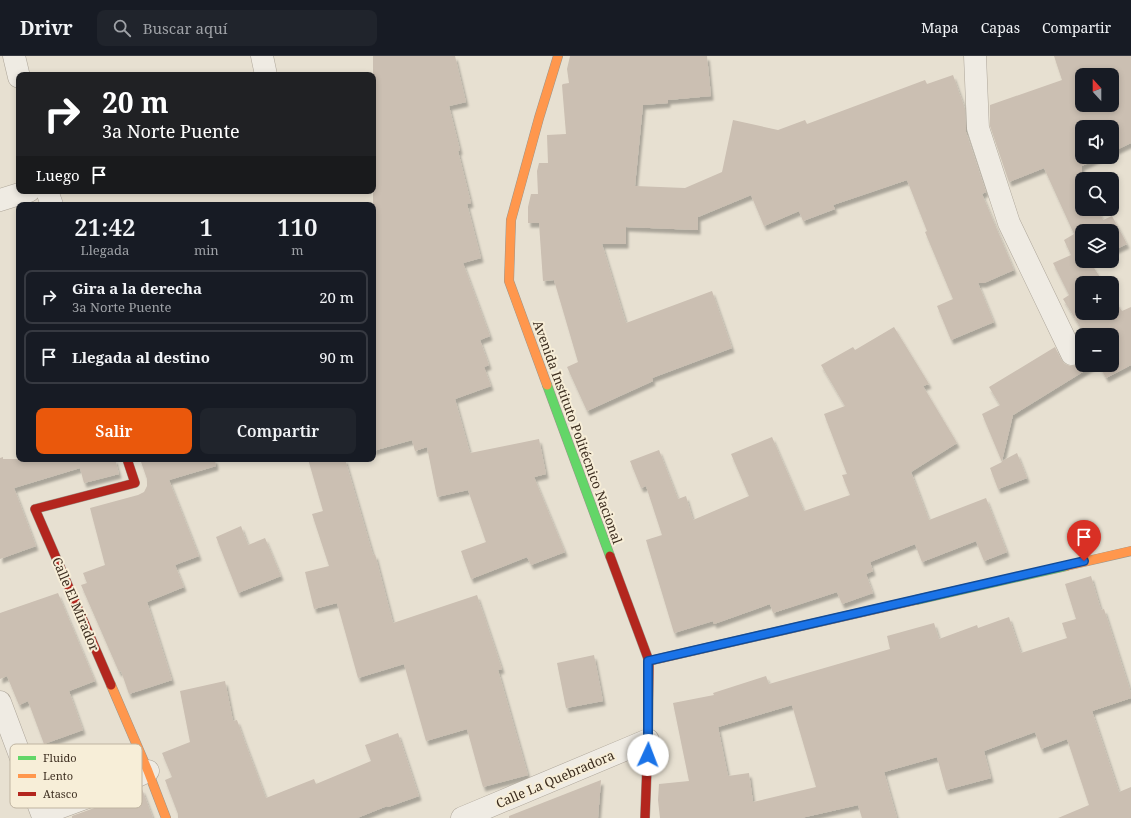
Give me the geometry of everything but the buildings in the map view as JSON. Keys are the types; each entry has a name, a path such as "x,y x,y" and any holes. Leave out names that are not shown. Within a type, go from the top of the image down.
{"street":[{"path":"14,56 18,72"},
{"path":"262,56 265,72"},
{"name":"Avenida Instituto Politécnico Nacional","path":"558,56 511,220 509,281 648,661 648,740 645,818"},
{"path":"976,56 978,128 1010,223 1072,354"},
{"path":"0,200 19,194"},
{"name":"Calle El Mirador","path":"129,462 135,483 35,509 136,744"},
{"path":"648,661 1131,551"},
{"path":"0,702 16,744"},
{"name":"Calle La Quebradora","path":"462,818 648,740"},
{"name":"Calle El Mirador","path":"142,757 166,818"},
{"path":"142,774 148,771"},
{"path":"40,808 42,814 58,808"}],"traffic: fast":[{"path":"547,385 610,556"},
{"path":"916,600 1066,566"}],"traffic: slow":[{"path":"547,385 509,281 511,220 558,56"},
{"path":"1066,566 1131,551"},
{"path":"649,661 916,600"},
{"path":"111,685 136,744"},
{"path":"142,757 166,818"}],"traffic: jam":[{"path":"111,685 35,509 135,483 128,462"},
{"path":"610,556 649,661 645,818"}],"route":[{"path":"648,755 648,661 1084,561"}]}
